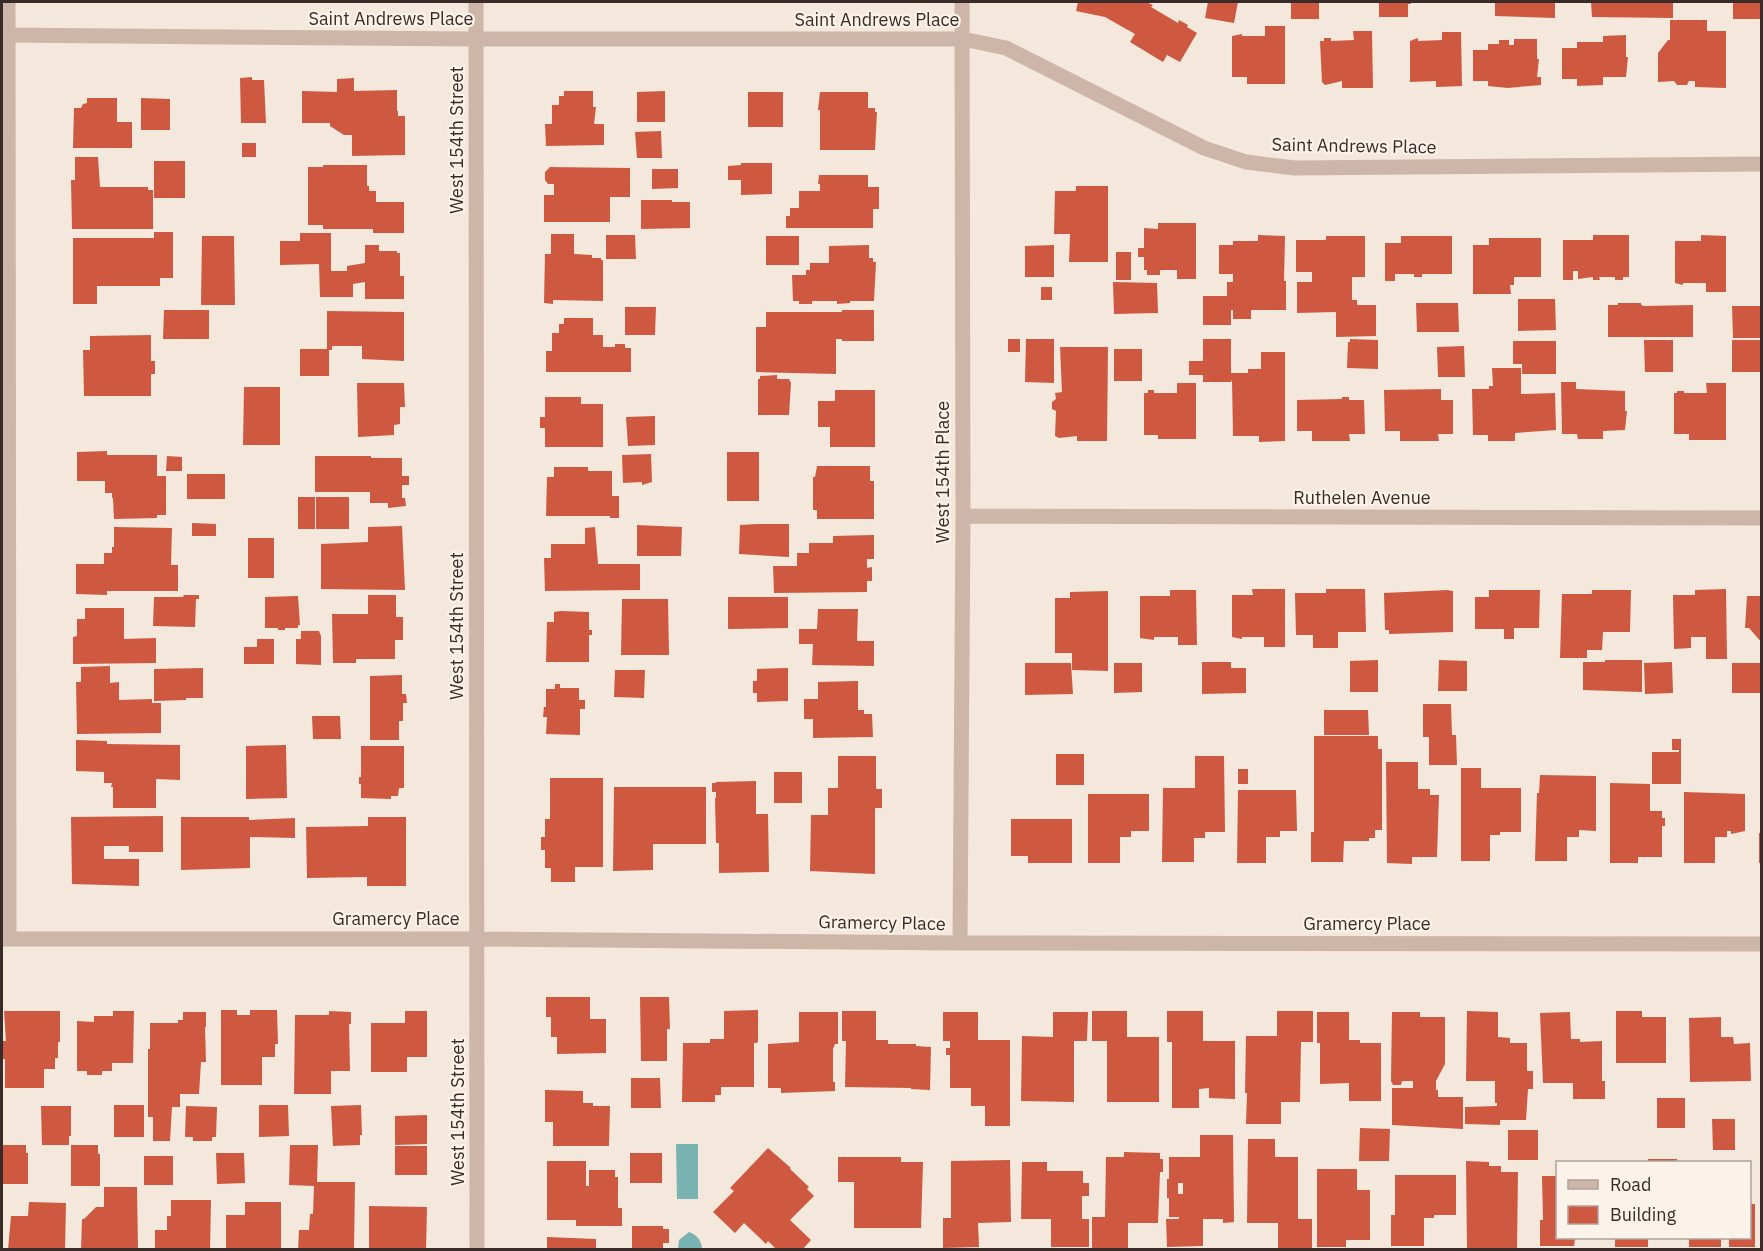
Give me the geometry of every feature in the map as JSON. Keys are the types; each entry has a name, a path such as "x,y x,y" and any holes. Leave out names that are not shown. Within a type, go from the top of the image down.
{"street":[{"path":"5,939 5,35 8,2"},
{"name":"West 154th Street","path":"476,2 477,1250"},
{"name":"West 154th Place","path":"960,943 963,516 962,2"},
{"name":"Saint Andrews Place","path":"5,35 476,39 963,39 1006,48 1204,148 1246,162 1295,168 1761,164"},
{"name":"Ruthelen Avenue","path":"963,516 1761,518"},
{"name":"Gramercy Place","path":"5,939 1761,944"}],"water":[{"path":"676,1144 698,1144 698,1199 677,1199"},
{"path":"689,1232 698,1239 702,1249 678,1249 679,1240"}],"building":[{"path":"1078,2 1146,2 1178,23 1179,20 1188,25 1187,27 1197,33 1180,62 1167,55 1163,62 1130,42 1135,34 1105,17 1076,11"},
{"path":"1208,2 1238,2 1234,23 1205,18"},
{"path":"1291,2 1319,2 1319,19 1291,19"},
{"path":"1379,2 1411,2 1408,4 1408,17 1379,17"},
{"path":"1495,2 1555,2 1555,18 1495,16"},
{"path":"1591,2 1673,2 1673,18 1592,17"},
{"path":"1733,2 1762,2 1762,19 1733,19"},
{"path":"1670,20 1707,20 1707,31 1726,31 1726,88 1695,87 1695,81 1689,81 1687,85 1677,85 1674,81 1658,82 1658,53 1670,40"},
{"path":"1265,26 1285,26 1285,84 1247,84 1247,77 1232,77 1232,36 1242,34 1242,36 1265,36"},
{"path":"1353,31 1372,31 1373,88 1342,88 1342,81 1325,85 1322,82 1320,41 1324,41 1324,38 1331,38 1331,41 1354,40"},
{"path":"1442,32 1461,32 1462,86 1436,87 1436,81 1410,82 1410,41 1418,38 1418,41 1442,40"},
{"path":"1626,35 1626,57 1628,57 1626,77 1603,77 1603,85 1577,86 1577,79 1562,79 1562,48 1577,48 1577,42 1603,42 1603,36"},
{"path":"1514,39 1537,39 1537,59 1539,59 1537,77 1541,77 1541,85 1508,88 1488,86 1488,81 1473,81 1473,50 1488,50 1488,44 1499,44 1499,40 1509,40 1509,45 1514,45"},
{"path":"252,77 252,80 264,80 266,123 241,123 240,78"},
{"path":"354,78 354,91 397,90 398,116 405,116 405,155 352,156 352,135 344,135 330,126 330,123 302,123 302,91 337,92 337,79"},
{"path":"564,91 593,91 593,107 596,107 594,124 604,124 604,145 546,146 545,124 552,124 552,105 559,105 559,96 564,96"},
{"path":"665,91 665,122 637,122 637,92"},
{"path":"748,92 783,92 783,127 748,127"},
{"path":"820,92 868,92 868,108 875,108 877,112 875,150 820,150 820,110 818,110"},
{"path":"87,98 117,98 117,122 132,122 132,148 73,148 74,108 81,108 87,103"},
{"path":"141,98 170,99 170,130 141,130"},
{"path":"661,131 662,158 637,158 635,132"},
{"path":"242,143 256,143 256,157 242,157"},
{"path":"75,157 98,157 100,187 148,187 148,190 153,190 153,229 72,229 71,180 75,180"},
{"path":"154,161 185,161 185,198 154,198"},
{"path":"741,163 772,163 772,194 741,195 741,180 728,180 728,166 741,165"},
{"path":"323,165 367,165 367,186 369,186 369,191 376,191 376,202 404,202 404,233 373,233 373,229 323,229 323,225 308,225 308,167 323,167"},
{"path":"550,167 630,168 630,197 610,197 610,222 544,222 544,195 554,195 554,184 548,184 545,180 545,172"},
{"path":"652,169 678,169 678,188 652,189"},
{"path":"819,175 868,175 868,187 879,187 879,209 873,209 873,228 786,228 786,216 790,216 790,208 799,208 799,191 820,191"},
{"path":"1076,186 1108,186 1108,262 1069,262 1070,234 1054,234 1055,191 1076,191"},
{"path":"641,200 690,202 690,228 641,229"},
{"path":"1158,223 1196,223 1196,279 1177,279 1177,270 1160,270 1160,275 1147,275 1147,270 1144,270 1144,257 1138,257 1138,248 1144,248 1144,228 1158,229"},
{"path":"154,232 173,232 173,278 160,278 160,286 97,286 97,304 73,304 73,238 154,238"},
{"path":"300,233 331,233 331,271 347,271 347,266 365,263 365,245 379,245 379,251 397,251 400,253 400,276 404,276 404,299 365,299 365,282 353,284 353,297 320,297 319,264 280,265 280,241 300,241"},
{"path":"551,234 574,234 574,254 592,255 592,258 603,260 603,301 553,300 553,304 544,303 545,254 551,254"},
{"path":"606,235 635,235 636,259 606,259"},
{"path":"1258,235 1285,236 1286,310 1251,310 1251,319 1233,319 1233,310 1231,310 1231,325 1203,325 1203,296 1227,296 1227,282 1233,282 1233,274 1219,274 1219,245 1233,245 1233,241 1258,241"},
{"path":"1593,235 1629,235 1629,277 1623,277 1623,280 1615,280 1615,277 1599,277 1600,280 1593,280 1593,277 1578,279 1578,271 1573,271 1573,280 1563,280 1563,240 1593,240"},
{"path":"1701,235 1726,236 1726,292 1706,292 1706,283 1683,283 1683,285 1675,283 1675,241 1701,241"},
{"path":"202,236 234,236 235,305 201,305"},
{"path":"766,236 799,236 799,265 766,265"},
{"path":"1326,236 1365,236 1365,277 1352,277 1352,300 1357,300 1357,305 1376,305 1376,336 1336,337 1336,312 1297,313 1297,282 1312,282 1312,272 1296,272 1296,240 1326,240"},
{"path":"1401,236 1452,236 1452,274 1422,274 1422,277 1414,277 1414,274 1395,274 1395,281 1385,281 1385,243 1401,243"},
{"path":"1489,238 1541,238 1541,277 1514,277 1514,285 1510,285 1511,294 1473,294 1473,245 1489,245"},
{"path":"869,245 869,258 873,258 873,262 876,262 874,301 850,301 850,303 837,304 837,301 812,301 812,304 799,304 799,301 793,301 792,275 806,275 806,270 810,270 810,263 829,263 829,246"},
{"path":"1054,245 1054,277 1025,277 1025,246"},
{"path":"1116,252 1131,252 1131,280 1116,280"},
{"path":"1113,282 1157,283 1158,313 1114,314"},
{"path":"1041,287 1052,287 1052,300 1041,300"},
{"path":"1518,299 1555,299 1556,330 1518,331"},
{"path":"1416,303 1458,303 1459,332 1417,332"},
{"path":"1618,303 1641,303 1644,306 1693,305 1693,337 1608,337 1608,305 1618,305"},
{"path":"1732,306 1762,306 1761,338 1733,338"},
{"path":"625,307 656,307 655,335 625,335"},
{"path":"164,310 209,310 209,339 163,339"},
{"path":"842,310 874,310 874,341 836,339 836,374 756,372 756,327 766,327 766,312 842,312"},
{"path":"327,311 404,312 404,361 362,359 362,346 332,346 332,350 329,350 329,376 300,376 300,349 327,349"},
{"path":"564,318 593,318 593,335 603,335 603,347 625,344 625,348 631,348 631,372 546,372 546,351 552,351 552,333 559,333 559,324 564,324"},
{"path":"151,335 151,361 155,361 155,374 151,374 151,396 84,396 83,350 90,350 90,336"},
{"path":"1008,339 1020,339 1020,352 1008,352"},
{"path":"1026,339 1054,339 1054,383 1025,382"},
{"path":"1203,339 1231,339 1231,373 1248,373 1248,369 1261,369 1261,352 1285,352 1285,441 1259,442 1259,436 1233,436 1232,380 1231,382 1203,382 1203,375 1189,375 1189,361 1203,361"},
{"path":"1350,339 1378,340 1378,369 1347,368"},
{"path":"1644,340 1673,340 1673,372 1645,372"},
{"path":"1732,340 1761,340 1761,372 1732,372"},
{"path":"1513,341 1556,341 1556,374 1522,374 1522,364 1513,364"},
{"path":"1464,346 1465,377 1438,377 1437,347"},
{"path":"1060,347 1108,347 1107,441 1077,441 1077,436 1059,438 1055,436 1056,411 1052,409 1052,402 1056,399 1055,393 1062,392"},
{"path":"1114,349 1142,349 1142,381 1114,381"},
{"path":"1492,368 1521,368 1521,394 1555,393 1556,430 1515,433 1515,441 1488,441 1488,435 1473,435 1472,389 1489,389 1489,386 1493,386"},
{"path":"777,375 777,379 789,379 791,383 789,415 758,415 758,379 760,376"},
{"path":"1561,382 1576,382 1576,389 1625,391 1625,411 1627,411 1625,430 1603,431 1603,439 1578,439 1577,434 1562,434"},
{"path":"357,383 404,383 405,407 400,407 400,424 394,425 394,435 358,437"},
{"path":"1177,383 1196,383 1196,439 1158,439 1158,435 1144,435 1144,393 1154,390 1154,393 1177,393"},
{"path":"1706,383 1726,383 1726,440 1689,440 1689,434 1674,434 1674,393 1684,391 1684,393 1707,393"},
{"path":"244,387 280,387 280,445 243,445"},
{"path":"1441,389 1441,400 1453,400 1453,434 1438,434 1439,441 1400,441 1400,431 1385,431 1384,390"},
{"path":"835,390 875,390 875,447 830,447 830,427 818,427 818,401 835,401"},
{"path":"545,397 581,397 581,404 603,404 603,447 545,447 545,428 540,428 540,417 545,417"},
{"path":"1342,397 1349,397 1349,400 1364,400 1365,434 1349,434 1350,441 1312,441 1312,431 1297,431 1297,400 1342,399"},
{"path":"655,416 655,445 628,446 626,417"},
{"path":"107,451 107,455 157,455 157,476 166,476 166,515 157,515 157,518 114,519 112,493 105,493 105,481 77,481 77,452"},
{"path":"727,452 759,452 759,501 727,501"},
{"path":"651,454 652,482 642,485 642,482 623,483 622,455"},
{"path":"167,456 182,457 182,471 166,471"},
{"path":"315,456 402,458 402,476 409,476 409,485 402,485 402,498 405,498 406,506 388,508 388,503 370,503 370,492 315,492"},
{"path":"817,466 870,466 870,481 874,481 874,519 817,519 817,510 813,510 813,477 815,477"},
{"path":"554,467 588,467 588,471 612,471 612,496 619,496 619,518 546,516 547,477 554,477"},
{"path":"187,474 225,474 225,499 187,499"},
{"path":"298,497 315,497 315,529 298,529"},
{"path":"316,497 349,497 349,529 316,529"},
{"path":"192,523 216,524 216,536 192,536"},
{"path":"789,524 789,557 739,554 740,525"},
{"path":"637,525 682,527 681,556 637,556"},
{"path":"402,526 405,590 321,589 321,544 368,542 368,527"},
{"path":"114,527 172,528 171,565 178,565 178,591 107,591 107,595 76,594 76,564 104,564 104,553 112,553 112,547 114,547"},
{"path":"595,527 598,564 640,564 640,590 545,591 544,558 551,558 551,544 585,544 585,528"},
{"path":"874,535 874,559 867,559 867,568 872,567 872,581 867,581 867,592 774,593 773,566 797,566 797,553 809,553 809,543 833,543 833,536"},
{"path":"248,538 274,538 274,578 248,578"},
{"path":"1252,589 1285,589 1285,647 1264,647 1264,637 1242,637 1242,639 1232,637 1232,595 1253,595"},
{"path":"1326,589 1365,589 1366,632 1338,632 1338,648 1313,648 1313,635 1296,635 1295,593 1326,593"},
{"path":"1726,589 1727,659 1706,659 1706,637 1691,637 1691,648 1674,649 1673,595 1695,595 1695,590"},
{"path":"1170,590 1196,590 1197,645 1178,645 1178,637 1154,637 1154,640 1140,638 1140,596 1170,596"},
{"path":"1489,590 1540,590 1539,628 1514,628 1514,639 1504,639 1504,629 1475,629 1475,597 1489,597"},
{"path":"1592,590 1631,590 1630,632 1603,632 1602,650 1587,650 1587,658 1560,658 1562,594 1592,594"},
{"path":"1108,591 1108,671 1072,670 1072,653 1055,653 1055,598 1070,598 1070,592"},
{"path":"1453,591 1453,632 1389,634 1389,630 1385,630 1384,593"},
{"path":"184,595 199,595 199,599 196,599 195,627 153,626 154,597 183,597"},
{"path":"368,595 396,595 396,617 403,617 403,640 395,640 395,659 356,659 356,663 333,663 332,614 368,614"},
{"path":"298,596 300,625 298,628 278,630 278,628 265,628 265,597"},
{"path":"1747,596 1762,596 1762,643 1749,628 1745,628"},
{"path":"728,597 788,597 788,628 728,629"},
{"path":"622,599 668,599 669,655 621,655"},
{"path":"85,608 124,608 124,639 156,638 156,663 73,664 73,637 77,636 77,619 85,619"},
{"path":"818,609 858,609 857,641 874,641 874,666 812,665 813,644 799,644 799,629 817,629"},
{"path":"554,612 589,612 589,630 592,630 592,635 589,635 589,662 546,662 547,622 554,622"},
{"path":"301,631 319,631 321,665 296,664 296,639 301,639"},
{"path":"257,639 274,639 274,664 244,664 244,647 257,647"},
{"path":"1378,660 1378,692 1350,692 1350,661"},
{"path":"1439,660 1467,661 1467,691 1438,691"},
{"path":"1605,660 1642,660 1642,692 1583,690 1583,662 1605,662"},
{"path":"1202,662 1231,662 1231,668 1246,668 1246,693 1202,694"},
{"path":"1672,662 1673,693 1645,694 1644,663"},
{"path":"1025,663 1071,663 1073,694 1025,695"},
{"path":"1114,663 1142,663 1142,692 1114,693"},
{"path":"1732,663 1762,663 1762,693 1732,693"},
{"path":"110,666 110,683 119,682 119,700 152,699 152,703 161,703 161,733 77,734 76,682 81,682 81,667"},
{"path":"203,668 203,698 154,701 154,669"},
{"path":"788,668 788,701 757,702 757,693 753,693 753,681 757,681 757,669"},
{"path":"615,670 645,670 644,698 614,697"},
{"path":"402,675 402,694 406,694 407,703 403,703 403,721 399,721 399,740 370,740 370,676"},
{"path":"858,681 858,710 864,710 864,714 872,714 873,737 813,738 813,719 804,719 804,699 818,699 818,682"},
{"path":"555,684 560,684 560,688 579,688 579,700 585,700 585,709 580,709 580,735 546,734 547,717 543,717 544,707 546,707 546,689 555,689"},
{"path":"1423,704 1451,704 1452,735 1456,735 1457,765 1429,765 1429,737 1423,737"},
{"path":"1324,710 1368,710 1369,735 1324,735"},
{"path":"312,716 340,716 341,739 313,739"},
{"path":"1314,736 1378,736 1378,749 1382,749 1382,830 1375,830 1375,838 1369,838 1369,841 1344,841 1343,862 1311,862 1311,832 1314,832"},
{"path":"1672,739 1681,739 1681,784 1652,784 1652,752 1679,752 1679,750 1672,750"},
{"path":"76,740 107,741 107,744 180,745 180,780 156,779 156,808 113,808 112,783 104,783 104,772 76,771"},
{"path":"286,745 287,798 246,799 246,746"},
{"path":"361,746 404,746 404,788 399,788 398,796 391,796 391,799 361,798 359,777 361,777"},
{"path":"1056,754 1084,754 1084,785 1056,785"},
{"path":"838,756 876,756 876,789 882,789 882,808 875,808 875,874 810,871 811,815 828,815 828,788 838,788"},
{"path":"1195,756 1224,756 1225,832 1205,832 1205,838 1194,838 1194,862 1162,862 1163,788 1195,788"},
{"path":"1386,762 1418,762 1418,789 1430,789 1430,795 1439,795 1437,857 1412,857 1412,864 1387,863"},
{"path":"1461,768 1481,768 1481,788 1521,788 1521,832 1500,832 1500,835 1490,835 1490,861 1461,861"},
{"path":"1238,769 1248,769 1248,784 1238,784"},
{"path":"774,772 802,772 802,803 774,803"},
{"path":"1540,775 1596,776 1596,831 1579,830 1579,837 1567,837 1567,861 1535,861 1537,793 1539,793"},
{"path":"550,778 603,778 603,867 575,867 575,882 551,882 551,868 545,868 545,850 541,850 541,837 545,837 545,819 550,819"},
{"path":"756,781 756,814 768,814 769,872 719,873 719,843 716,843 716,792 712,792 712,783"},
{"path":"1610,783 1650,784 1650,811 1662,811 1662,818 1665,818 1665,826 1662,826 1662,857 1638,857 1638,863 1610,863"},
{"path":"614,787 706,787 706,844 653,844 653,870 613,871"},
{"path":"1238,790 1296,790 1297,831 1280,831 1280,837 1266,837 1266,863 1237,863"},
{"path":"1684,792 1745,794 1745,831 1731,834 1731,831 1727,831 1727,837 1715,837 1715,863 1684,863"},
{"path":"1088,794 1149,794 1149,831 1131,831 1131,837 1120,837 1120,863 1088,863"},
{"path":"163,816 163,852 129,852 129,846 104,846 104,859 139,859 139,886 72,884 71,817"},
{"path":"181,817 249,817 249,820 295,818 295,838 250,837 250,868 181,870"},
{"path":"368,817 406,817 406,886 367,886 367,877 307,878 306,827 368,826"},
{"path":"1011,819 1072,819 1072,863 1028,863 1028,856 1011,856"},
{"path":"1759,833 1762,833 1762,863 1759,863"},
{"path":"546,997 590,997 590,1019 606,1019 606,1053 557,1054 557,1037 551,1037 551,1017 546,1017"},
{"path":"640,997 669,997 670,1029 667,1029 667,1061 641,1061"},
{"path":"221,1010 237,1010 237,1015 250,1015 250,1010 277,1010 278,1044 275,1044 275,1057 262,1057 262,1085 221,1085"},
{"path":"758,1010 758,1041 754,1043 754,1087 721,1087 721,1095 715,1095 715,1102 682,1102 683,1043 710,1043 710,1039 724,1039 724,1011"},
{"path":"4,1011 60,1011 58,1058 55,1058 55,1069 44,1069 44,1088 5,1088"},
{"path":"113,1011 134,1011 133,1063 112,1063 112,1071 102,1071 102,1075 87,1075 87,1071 77,1071 77,1021 94,1022 94,1016 113,1016"},
{"path":"329,1011 351,1012 350,1071 331,1071 331,1094 294,1094 295,1015 329,1015"},
{"path":"405,1011 427,1011 427,1057 407,1057 407,1072 371,1072 371,1023 405,1023"},
{"path":"842,1011 876,1011 876,1040 888,1040 888,1044 916,1044 916,1046 931,1047 930,1090 845,1087 846,1041 842,1041"},
{"path":"1092,1011 1127,1011 1127,1037 1159,1037 1159,1102 1107,1102 1107,1041 1092,1041"},
{"path":"1167,1011 1203,1011 1203,1041 1235,1041 1235,1099 1209,1098 1209,1088 1199,1089 1199,1108 1172,1108 1172,1042 1167,1042"},
{"path":"1277,1011 1313,1011 1313,1042 1301,1042 1300,1102 1281,1102 1281,1124 1246,1124 1246,1036 1277,1036"},
{"path":"1467,1011 1498,1012 1498,1037 1510,1038 1510,1043 1527,1043 1527,1071 1533,1071 1533,1089 1528,1089 1526,1120 1500,1120 1500,1125 1465,1124 1465,1107 1497,1106 1495,1081 1466,1081"},
{"path":"1616,1011 1642,1011 1642,1017 1666,1017 1666,1063 1616,1063"},
{"path":"183,1012 206,1012 206,1062 201,1062 199,1094 180,1094 180,1107 172,1107 170,1141 153,1141 153,1117 148,1117 150,1023 178,1023 178,1020 183,1020"},
{"path":"799,1012 838,1012 838,1044 835,1044 833,1049 835,1091 781,1093 781,1088 768,1088 768,1044 799,1042"},
{"path":"943,1012 978,1012 978,1040 1010,1040 1010,1126 985,1126 985,1106 971,1106 971,1088 950,1088 950,1055 946,1055 946,1048 950,1048 950,1041 943,1041"},
{"path":"1053,1012 1088,1012 1087,1041 1074,1041 1074,1102 1021,1101 1022,1036 1053,1037"},
{"path":"1317,1012 1349,1012 1349,1040 1360,1040 1360,1043 1381,1043 1381,1101 1349,1101 1349,1083 1320,1084"},
{"path":"1392,1012 1420,1012 1420,1017 1445,1017 1445,1064 1436,1081 1436,1090 1438,1090 1438,1097 1463,1097 1463,1129 1392,1125 1392,1088 1413,1088 1413,1081 1402,1081 1401,1085 1393,1085 1391,1081"},
{"path":"1570,1012 1571,1039 1580,1039 1580,1042 1602,1041 1602,1081 1605,1081 1605,1099 1573,1099 1573,1083 1543,1083 1540,1013"},
{"path":"1721,1017 1721,1037 1733,1037 1734,1044 1750,1043 1751,1081 1690,1082 1689,1018"},
{"path":"631,1078 660,1078 661,1108 631,1108"},
{"path":"545,1090 583,1091 583,1103 593,1103 593,1106 610,1106 609,1146 553,1146 553,1122 545,1122"},
{"path":"1657,1098 1685,1098 1685,1128 1657,1128"},
{"path":"114,1105 144,1105 144,1137 114,1137"},
{"path":"259,1105 288,1105 289,1136 259,1137"},
{"path":"361,1105 360,1145 333,1146 331,1106"},
{"path":"41,1106 71,1106 69,1145 42,1145"},
{"path":"186,1106 217,1107 216,1137 212,1137 212,1141 193,1141 193,1137 185,1137"},
{"path":"427,1115 427,1144 395,1145 395,1116"},
{"path":"1712,1119 1735,1119 1735,1150 1713,1150"},
{"path":"1360,1128 1390,1129 1389,1161 1359,1161"},
{"path":"1508,1130 1538,1130 1538,1160 1508,1160"},
{"path":"1200,1135 1233,1135 1234,1222 1223,1223 1223,1219 1203,1219 1203,1246 1167,1247 1166,1219 1179,1219 1179,1217 1169,1217 1167,1179 1169,1179 1169,1157 1200,1157","holes":["1178,1183 1183,1183 1183,1194 1178,1194"]},
{"path":"1248,1139 1275,1139 1275,1157 1298,1157 1298,1219 1312,1219 1312,1248 1278,1248 1278,1223 1247,1223"},
{"path":"2,1145 26,1145 28,1184 2,1184"},
{"path":"71,1145 98,1145 100,1186 71,1186"},
{"path":"290,1145 318,1145 317,1182 355,1182 354,1250 298,1250 299,1230 309,1230 310,1214 313,1214 314,1186 289,1185"},
{"path":"395,1146 427,1146 427,1175 395,1175"},
{"path":"768,1148 791,1168 809,1187 807,1189 814,1196 790,1220 811,1240 802,1250 777,1250 768,1241 766,1244 744,1223 735,1233 713,1212 734,1191 730,1188"},
{"path":"1124,1152 1160,1153 1160,1159 1163,1159 1163,1172 1160,1172 1158,1223 1128,1223 1128,1248 1092,1248 1092,1217 1105,1217 1106,1157 1124,1157"},
{"path":"216,1153 244,1153 245,1183 217,1184"},
{"path":"630,1153 662,1153 662,1183 630,1183"},
{"path":"144,1156 173,1156 173,1185 144,1185"},
{"path":"838,1157 901,1157 901,1162 923,1162 921,1228 854,1228 854,1182 838,1182"},
{"path":"1648,1159 1677,1159 1677,1161 1648,1161"},
{"path":"1010,1160 1011,1222 978,1223 979,1247 943,1248 943,1218 951,1218 951,1161"},
{"path":"547,1161 586,1161 586,1186 589,1186 589,1170 615,1170 615,1177 618,1177 618,1208 622,1208 622,1226 576,1226 576,1220 547,1220"},
{"path":"1466,1161 1489,1162 1489,1166 1501,1166 1501,1172 1518,1172 1517,1248 1467,1248"},
{"path":"1022,1162 1047,1162 1047,1171 1083,1171 1083,1183 1089,1183 1089,1196 1082,1196 1082,1219 1089,1219 1089,1247 1051,1247 1051,1219 1021,1219"},
{"path":"1317,1169 1357,1169 1357,1190 1370,1190 1370,1240 1346,1240 1346,1247 1317,1247"},
{"path":"1395,1175 1456,1175 1456,1215 1434,1215 1434,1218 1424,1218 1424,1246 1391,1246 1391,1215 1395,1215"},
{"path":"1542,1176 1556,1176 1556,1239 1575,1239 1574,1246 1540,1246 1540,1220 1543,1220"},
{"path":"104,1187 137,1187 138,1250 81,1250 82,1219 96,1207 104,1207"},
{"path":"171,1200 211,1200 210,1250 155,1250 155,1230 167,1230 167,1216 171,1216"},
{"path":"29,1202 66,1203 65,1250 8,1250 11,1216 28,1216"},
{"path":"245,1202 281,1202 281,1250 226,1250 226,1215 245,1215"},
{"path":"1751,1204 1755,1204 1755,1247 1729,1247 1729,1239 1751,1239"},
{"path":"369,1206 427,1207 426,1250 369,1250"},
{"path":"632,1226 663,1226 663,1229 669,1229 669,1243 663,1243 663,1250 632,1250"},
{"path":"547,1237 596,1239 596,1250 547,1250"},
{"path":"1615,1239 1648,1239 1648,1247 1615,1247"},
{"path":"1689,1239 1721,1239 1721,1247 1689,1247"}]}
